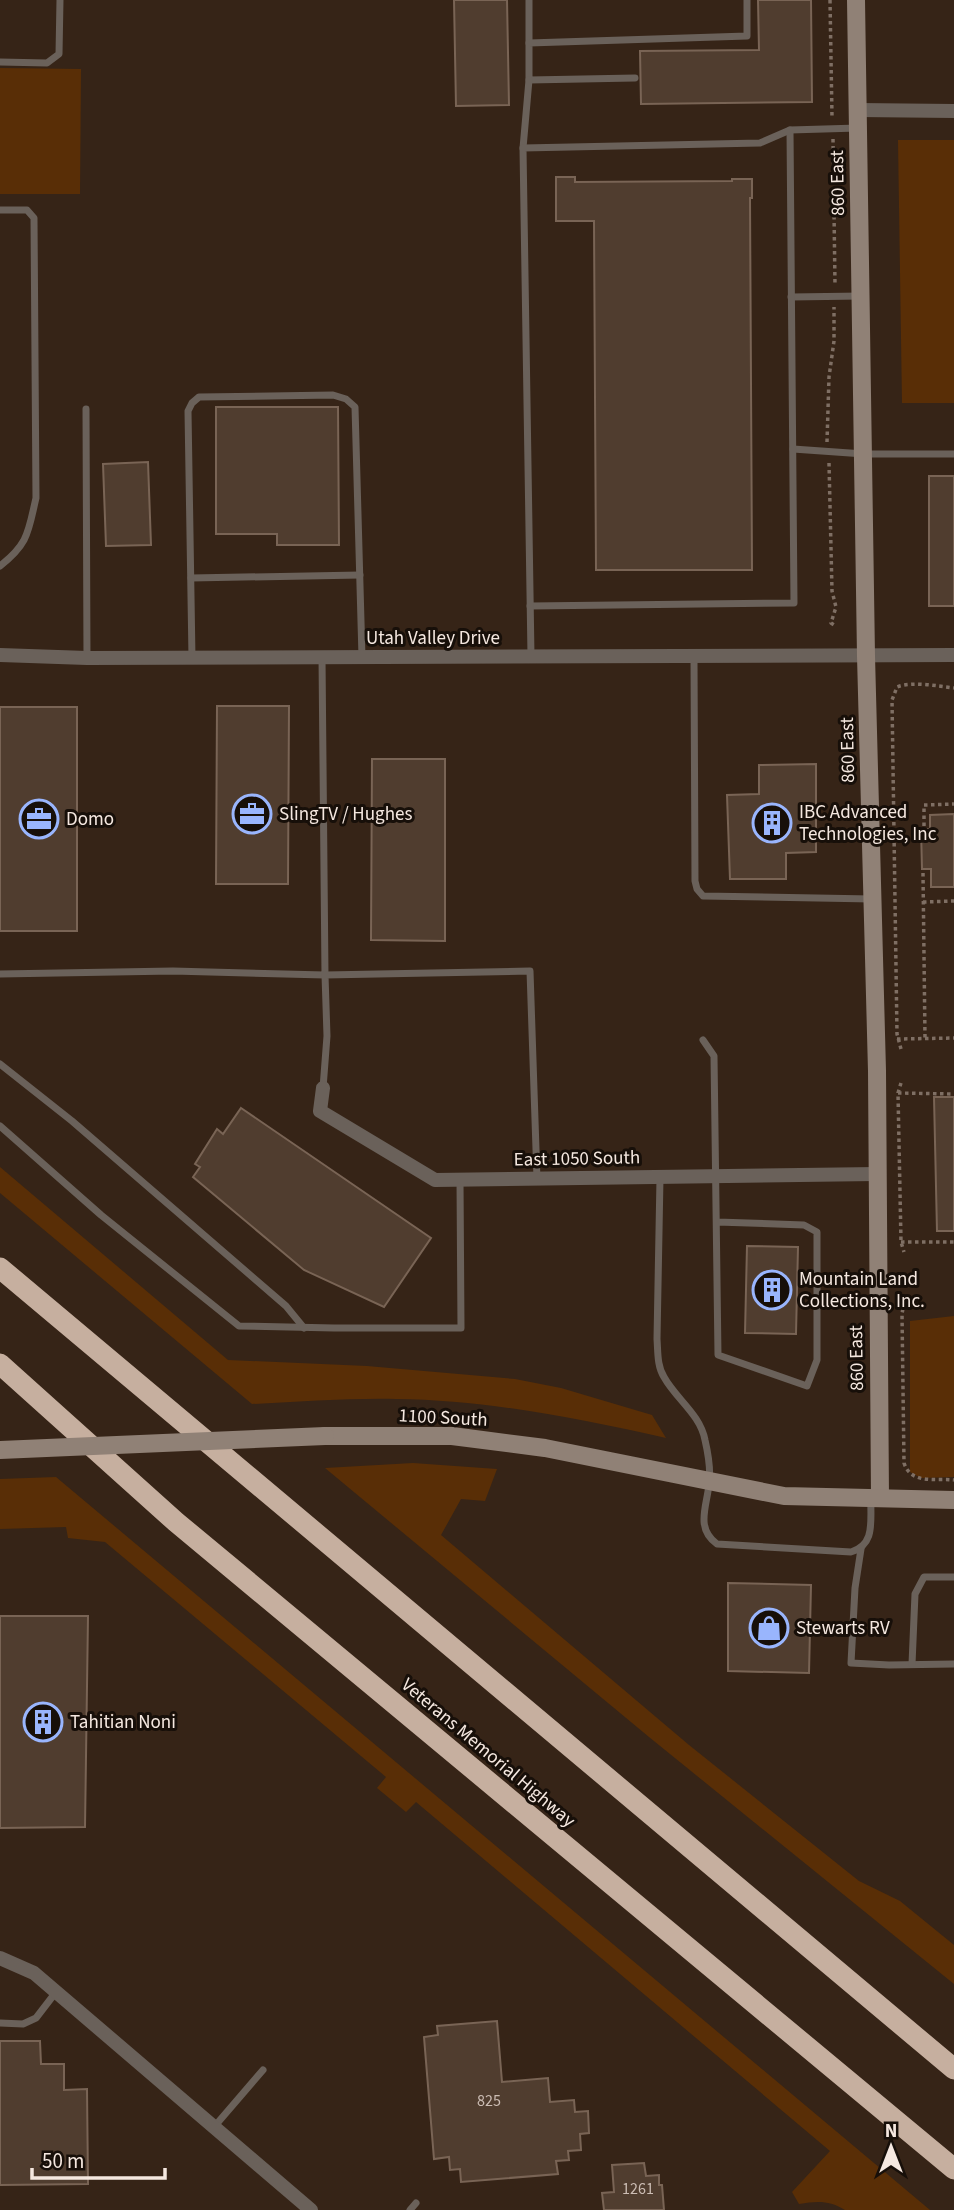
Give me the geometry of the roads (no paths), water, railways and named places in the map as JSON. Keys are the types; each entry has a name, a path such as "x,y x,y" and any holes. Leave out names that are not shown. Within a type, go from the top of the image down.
{"highway":[{"path":"0,1268 954,2068"},
{"name":"Veterans Memorial Highway","path":"0,1364 186,1530 954,2169"}],"street":[{"name":"860 East","path":"856,0 866,656 877,1071 875,1498"},
{"path":"858,119 954,111"},
{"name":"Utah Valley Drive","path":"0,655 87,658 954,655"},
{"name":"East 1050 South","path":"323,1088 320,1111 435,1180 876,1174"},
{"name":"1100 South","path":"0,1450 325,1436 453,1436 545,1448 784,1496 954,1500"},
{"path":"0,1958 34,1973 311,2210"}],"lane":[{"path":"0,62 47,63 59,54 60,0"},
{"path":"529,0 529,80 523,148 531,657"},
{"path":"529,43 747,36 747,0"},
{"path":"529,80 635,78"},
{"path":"523,148 760,143 790,130 858,119"},
{"path":"530,606 794,603 790,130"},
{"path":"0,210 27,210 34,218 36,498 27,537 14,555 0,566"},
{"path":"792,297 861,296"},
{"path":"192,658 188,411 192,402 200,397 333,396 346,399 355,407 362,657"},
{"path":"86,409 87,658"},
{"path":"793,450 864,454 954,454"},
{"path":"191,578 360,575"},
{"path":"322,657 327,1035 323,1088"},
{"path":"694,657 697,889 703,897 872,899"},
{"path":"0,974 173,971 326,975 530,971 537,1179"},
{"path":"704,1040 714,1056 718,1355 807,1386 817,1360 817,1232 804,1225 717,1222"},
{"path":"0,1064 72,1121 276,1297 304,1328"},
{"path":"0,1126 101,1214 239,1326 461,1328 460,1179"},
{"path":"660,1178 658,1360 663,1376 700,1424 705,1439 710,1481 703,1520 707,1534 716,1544 851,1552 861,1549 868,1541 875,1498"},
{"path":"861,1549 855,1588 851,1663 954,1664"},
{"path":"912,1664 915,1594 924,1577 954,1577"},
{"path":"0,2023 23,2024 36,2018 57,1992"},
{"path":"214,2127 263,2070"},
{"path":"410,2210 416,2203"}],"place":[{"name":"SlingTV / Hughes","path":"252,814"},
{"name":"Domo","path":"39,819"},
{"name":"IBC Advanced Technologies, Inc","path":"772,823"},
{"name":"Mountain Land Collections, Inc.","path":"772,1290"},
{"name":"Stewarts RV","path":"769,1628"},
{"name":"Tahitian Noni","path":"43,1722"}]}
